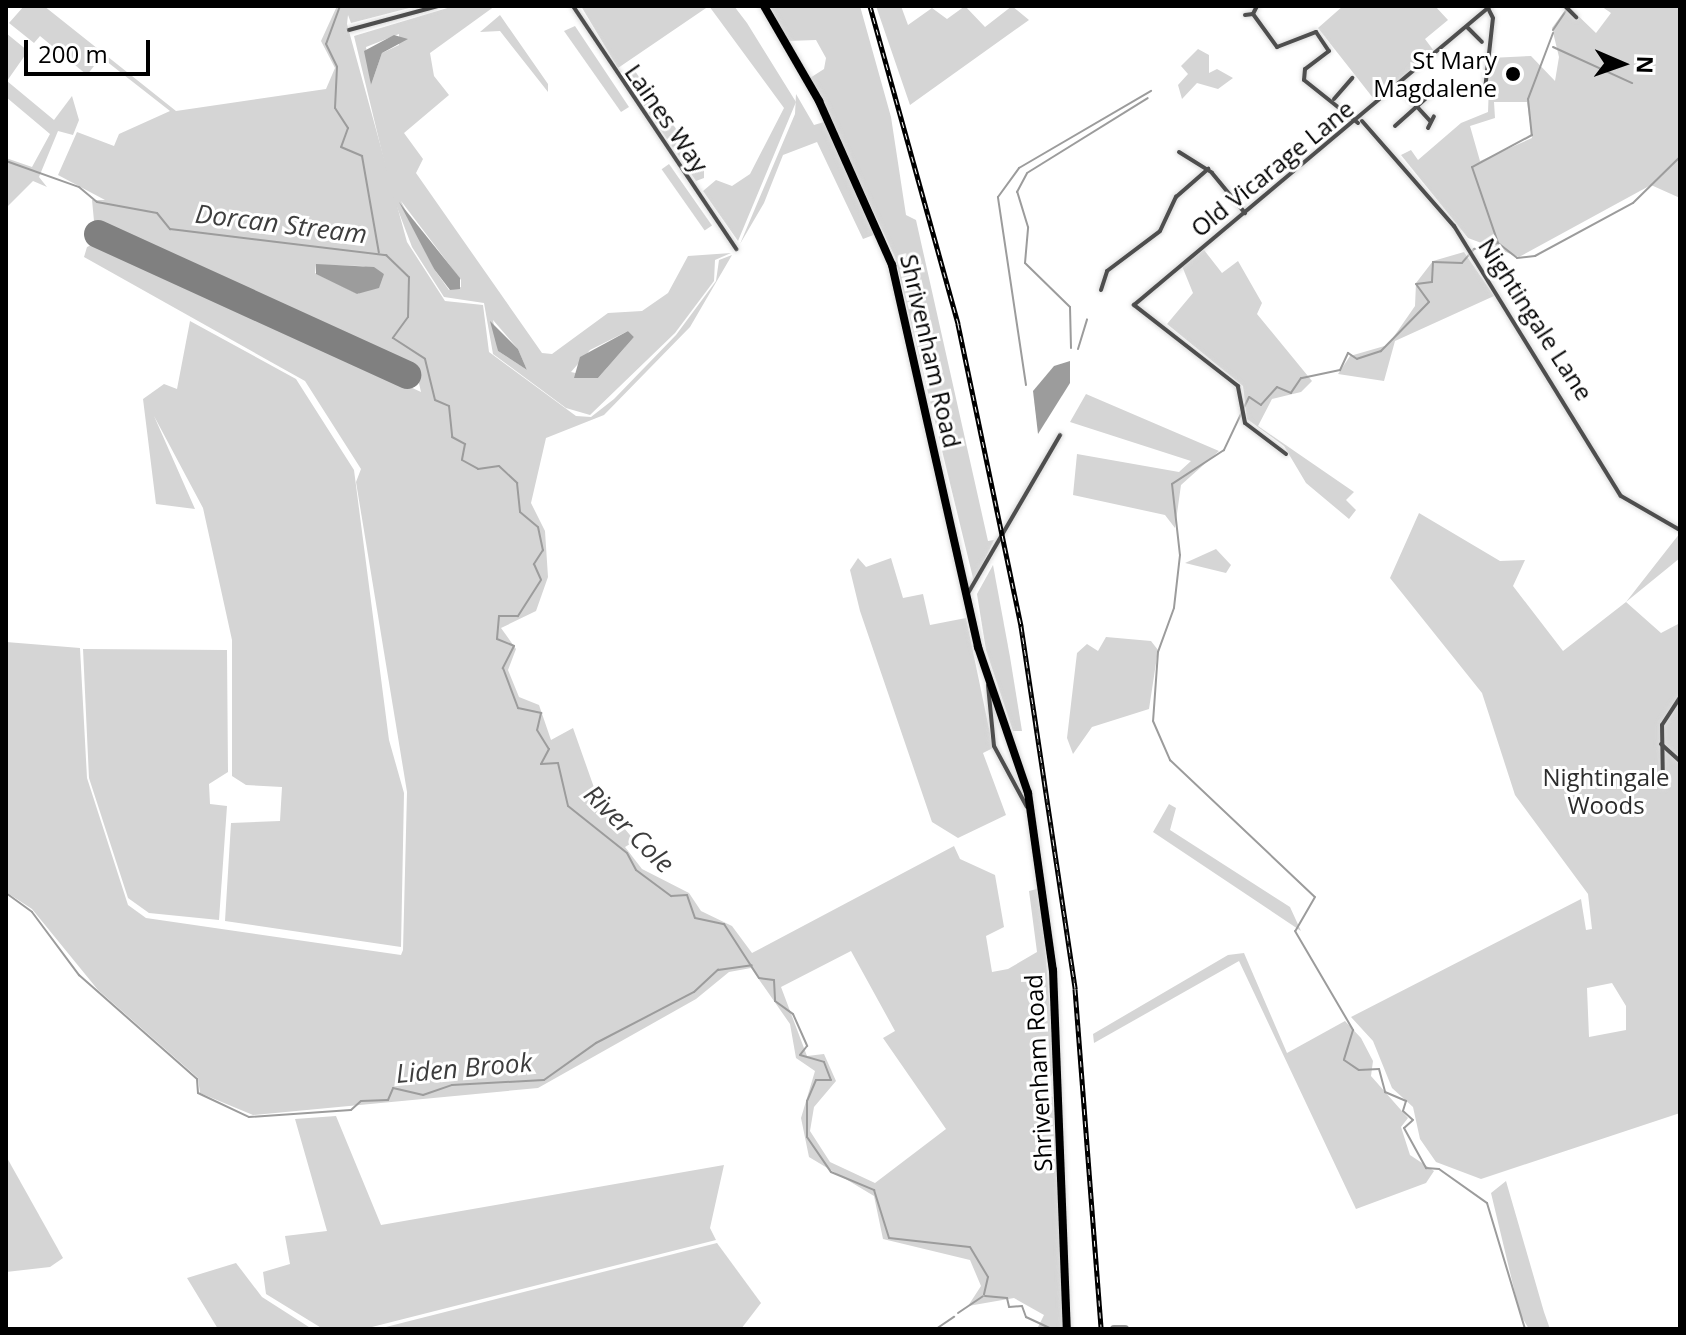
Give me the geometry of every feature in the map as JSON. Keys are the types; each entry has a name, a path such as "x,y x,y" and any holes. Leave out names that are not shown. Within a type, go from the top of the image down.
{"highway":[{"name":"Shrivenham Road","path":"764,6 819,101 892,265 988,681 1033,816 1053,970 1067,1328"}],"street":[{"path":"349,30 438,6"},
{"name":"Laines Way","path":"573,6 736,249"},
{"path":"1245,15 1253,14 1257,6"},
{"path":"1485,90 1493,18 1489,7"},
{"name":"Old Vicarage Lane","path":"1286,454 1244,421 1238,386 1134,305 1359,122 1489,7"},
{"path":"1566,8 1576,17"},
{"name":"Nightingale Lane","path":"1253,14 1279,47 1316,32 1328,53 1303,76 1359,122 1470,253 1621,496 1680,530"},
{"path":"1467,27 1482,42"},
{"path":"1334,99 1352,78"},
{"path":"1399,87 1432,119 1428,128"},
{"path":"1394,117 1397,124 1433,92"},
{"path":"1179,152 1208,169 1245,213"},
{"path":"1101,290 1107,271 1160,231 1176,197 1208,169"},
{"path":"967,595 1060,435"},
{"name":"Shrivenham Road","path":"988,681 995,750 1033,816"},
{"path":"1663,787 1661,744 1664,718 1680,697"},
{"path":"1661,744 1680,761"}],"green space":[{"path":"24,6 44,6 176,111 326,89 335,68 321,41 337,6 417,6 351,23 348,15 347,24 407,242 445,301 483,305 489,352 576,416 591,417 614,399 676,335 716,281 719,260 732,255 690,327 604,415 546,438 531,503 545,531 548,577 536,611 501,628 516,649 508,670 519,697 539,705 551,740 573,728 597,796 635,841 625,847 642,869 689,893 701,911 732,926 752,953 954,846 960,859 995,875 1004,927 986,936 992,972 1008,969 1037,952 1029,891 1041,888 1054,1072 1039,1091 1053,1097 1064,1329 1037,1329 1044,1315 1014,1298 968,1306 981,1286 970,1260 883,1239 874,1196 809,1157 801,1118 815,1071 796,1058 790,1024 751,968 729,972 696,999 538,1088 253,1115 200,1093 198,1078 98,990 32,909 6,892 6,642 80,648 87,778 128,905 146,918 401,955 403,950 407,792 356,482 361,469 305,381 84,257 87,247 98,242 421,392 416,370 94,221 92,200 105,200 58,175 77,132 114,146 119,134 170,111 101,57 87,75 40,36 34,43 9,23","holes":["316,265 363,266 384,274 358,294 315,273","851,951 895,1031 883,1038 946,1129 875,1183 830,1162 810,1131 814,1107 836,1081 824,1054 807,1056 781,987"]},
{"path":"454,6 495,6 430,53 434,76 449,95 404,133 423,159 416,173 542,353 552,354 608,313 642,311 668,293 688,256 731,253 715,260 714,281 675,333 590,415 566,408 493,354 484,303 444,297 412,247 392,194 354,36","holes":["399,34 399,45 382,53 371,85 366,47","401,201 461,280 461,287 449,290 434,269","493,320 518,349 527,370 498,351","628,331 634,337 598,378 571,372 590,350"]},
{"path":"581,6 709,6 618,68"},
{"path":"709,6 734,6 796,102 738,241 703,191 716,180 732,186 750,174 784,108"},
{"path":"770,6 860,6 891,117 906,215 916,220 988,541 994,540 974,582 895,257 810,78 824,69 826,58 816,40 787,41"},
{"path":"876,6 901,6 908,25 932,8 947,19 965,6 985,27 1012,6 1029,20 910,105"},
{"path":"1343,6 1435,6 1448,20 1425,39 1434,51 1377,103 1318,28"},
{"path":"1568,6 1596,33 1611,13 1601,6 1680,6 1680,198 1651,185 1519,257 1468,238 1401,155 1411,150 1418,160 1461,123 1488,112 1490,58 1531,56 1555,81 1559,57 1552,28","holes":["1494,102 1527,102 1532,138 1480,161 1470,126 1495,118"]},
{"path":"500,15 548,84 548,92 500,31 480,32"},
{"path":"575,26 629,107 621,112 564,31"},
{"path":"6,33 28,51 7,81 54,120 72,96 79,120 73,135 58,131 39,177 47,187 33,181 6,208 6,158 32,167 50,134 6,97"},
{"path":"1198,49 1209,55 1209,73 1217,69 1233,78 1218,89 1197,83 1182,99 1178,85 1188,74 1181,66"},
{"path":"632,67 704,168 704,178 696,181 623,75"},
{"path":"796,94 814,125 824,122 876,234 863,239 817,142 783,155 764,203 740,244 795,114"},
{"path":"669,164 712,225 705,231 662,169"},
{"path":"96,227 411,371 416,380 408,384 94,238"},
{"path":"1204,250 1222,273 1238,261 1262,303 1257,314 1312,381 1301,392 1272,399 1258,426 1354,492 1346,500 1356,510 1349,519 1306,483 1284,446 1247,419 1243,386 1167,324 1193,293 1182,266"},
{"path":"1464,252 1494,296 1395,341 1384,381 1338,374 1350,356 1388,345 1415,306 1416,283 1433,261"},
{"path":"190,321 296,379 354,470 389,740 404,793 401,947 225,921 231,823 280,821 282,787 246,785 232,776 232,640 203,508 154,416 195,509 156,504 143,399 164,384 177,389"},
{"path":"1086,394 1219,451 1181,485 1175,528 1165,515 1073,495 1077,454 1179,472 1191,461 1070,422"},
{"name":"Nightingale Woods","path":"1419,513 1500,561 1525,560 1513,586 1563,651 1626,602 1661,633 1680,623 1680,1113 1481,1179 1436,1162 1420,1139 1413,1107 1392,1088 1373,1041 1351,1017 1581,899 1586,930 1592,929 1588,894 1515,795 1482,693 1390,578","holes":["1612,983 1626,1006 1626,1030 1589,1037 1587,988"]},
{"path":"1680,533 1680,558 1626,602"},
{"path":"1216,549 1231,565 1226,573 1185,563"},
{"path":"858,558 866,567 891,558 903,598 923,594 930,625 966,618 993,748 983,753 1006,815 958,838 932,822 860,611 850,570"},
{"path":"993,565 1022,731 1013,731 986,650 977,594"},
{"path":"1106,637 1151,641 1158,650 1149,709 1092,727 1073,754 1067,738 1077,653 1087,644 1098,651"},
{"path":"83,649 227,650 228,772 209,784 210,804 227,806 219,920 149,913 128,898 89,778"},
{"path":"1169,804 1176,808 1170,830 1290,907 1301,931 1153,832"},
{"path":"1244,953 1287,1053 1345,1021 1361,1038 1373,1061 1371,1076 1408,1118 1401,1127 1410,1155 1434,1171 1426,1183 1356,1209 1239,961 1094,1043 1093,1034 1228,955"},
{"path":"336,1116 381,1225 724,1165 710,1228 716,1240 364,1329 323,1329 266,1294 263,1272 290,1264 285,1236 327,1231 295,1119"},
{"path":"6,1156 63,1258 50,1267 6,1272"},
{"path":"1506,1181 1550,1329 1529,1329 1520,1314 1491,1193"},
{"path":"717,1243 761,1303 741,1329 378,1329"},
{"path":"236,1263 262,1297 312,1329 218,1329 187,1278"}],"shaded area":[{"path":"394,35 408,39 382,53 371,85 364,51"},
{"path":"399,202 460,278 460,289 450,290 434,269"},
{"path":"316,264 374,267 384,274 379,288 357,294 316,274"},
{"path":"490,321 518,349 527,370 498,351"},
{"path":"628,331 634,337 598,378 574,378 580,357"},
{"path":"1070,361 1070,383 1038,434 1033,391 1054,366"}],"waterway":[{"name":"River Cole","path":"340,6 326,44 337,67 335,108 348,128 341,147 362,156 379,253"},
{"path":"1553,30 1569,6"},
{"path":"1553,33 1528,99 1532,135 1472,167 1498,243 1517,258 1535,256 1633,203 1680,157"},
{"path":"1553,47 1632,83"},
{"path":"1026,385 998,197 1019,168 1151,91"},
{"path":"1071,348 1070,307 1025,263 1028,227 1017,192 1027,173 1148,98"},
{"name":"River Cole","path":"6,161 79,187 97,202 157,213 170,229 386,255 409,277 408,317 393,338 425,359 435,400 449,406 452,437 465,444 462,460 478,469 499,466 517,483 520,512 538,527 543,550 534,564 541,580 518,616 499,616 497,639 514,646 503,668 518,708 541,713 537,730 549,749 541,764 558,763 568,806 627,853 636,870 671,896 687,895 695,918 724,924 759,978 774,980 775,1001 793,1014 807,1046 800,1055 824,1062 831,1080 816,1080 807,1101 807,1137 831,1172 874,1190 889,1238 970,1247 988,1277 984,1295"},
{"path":"1498,243 1474,249 1462,263 1433,262 1432,282 1416,284 1429,302 1381,351 1357,359 1348,353 1340,370 1301,378 1291,393 1277,387 1261,405 1249,397 1224,450 1172,484 1180,555 1174,608 1158,652 1153,721 1170,760 1315,897 1295,931 1353,1030 1344,1060 1359,1070 1379,1069 1385,1092 1406,1101 1403,1111 1413,1120 1404,1128 1426,1168 1439,1169 1487,1203 1525,1329"},
{"path":"1078,349 1087,319"},
{"name":"Liden Brook","path":"6,893 32,912 79,975 197,1079 198,1093 249,1117 351,1110 361,1101 388,1100 393,1088 423,1095 452,1085 544,1080 596,1043 694,992 718,970 752,965"},
{"path":"958,1313 983,1296"},
{"name":"River Cole","path":"985,1296 1007,1298 1009,1307 1022,1306 1026,1317 1052,1329"},
{"path":"936,1329 954,1317"},
{"name":"River Cole","path":"1114,1329 1125,1329"}],"runway":[{"path":"98,234 407,375"}],"railway":[{"path":"870,6 958,324 1021,626 1075,989 1101,1329"}],"place":[{"name":"St Mary Magdalene","path":"1513,74"}],"water label":[{"name":"Dorcan Stream","path":"281,224"}]}
